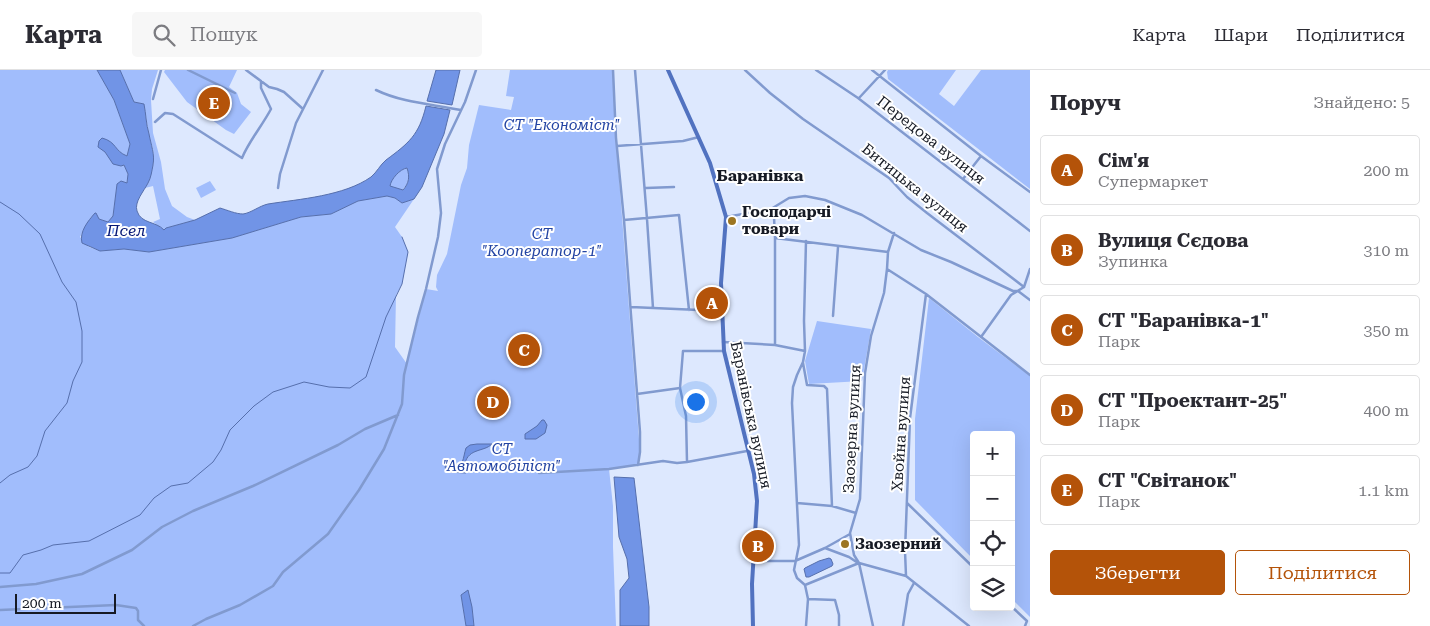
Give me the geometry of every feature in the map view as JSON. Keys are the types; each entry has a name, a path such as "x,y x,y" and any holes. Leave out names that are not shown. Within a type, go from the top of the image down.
{"main road":[{"name":"Баранівська вулиця","path":"668,70 710,163 726,217 722,263 724,351 754,474 758,501 752,584 753,626"}],"street":[{"path":"153,99 161,70"},
{"path":"188,70 235,93"},
{"path":"246,70 269,87 284,92 303,109"},
{"path":"278,188 280,174 296,123 323,70"},
{"path":"192,626 240,605 272,586 282,572 328,534 359,490 384,449 402,404 406,370 438,237 441,213 437,169 445,144 462,110 476,70"},
{"path":"613,70 617,146 640,432 638,465"},
{"path":"634,70 642,145 652,308"},
{"name":"Битицька вулиця","path":"745,70 796,114 889,178 907,197 1024,288"},
{"name":"Передова вулиця","path":"816,70 858,98 1030,231"},
{"path":"872,70 1030,192"},
{"path":"858,98 885,70"},
{"path":"155,122 165,113 173,114 242,158 271,109 261,81"},
{"path":"376,90 388,96 414,103 462,110"},
{"path":"617,146 683,141 699,137"},
{"path":"963,179 981,156"},
{"path":"645,188 674,187"},
{"path":"726,217 771,209 789,198 805,196 825,200 862,215 921,250 1013,291 1018,291 1030,300"},
{"path":"771,209 774,217 776,238 775,345"},
{"path":"624,220 679,216 689,310"},
{"name":"Заозерна вулиця","path":"873,626 860,563 854,555 850,533 860,499 865,373 871,336 884,293 888,252 894,233"},
{"path":"776,238 888,252"},
{"path":"806,241 805,351 803,362 793,387 792,403 799,545 794,570 797,578 805,585 808,599 806,626"},
{"path":"833,316 838,247"},
{"path":"887,269 926,294 1030,375"},
{"path":"981,337 1011,295 1024,288 1030,270"},
{"name":"Хвойна вулиця","path":"906,576 910,418 926,294"},
{"path":"630,307 722,311"},
{"path":"723,342 775,345 805,351"},
{"path":"687,462 686,416 680,388 683,351 724,351"},
{"path":"803,362 807,386 824,386 827,389 832,506"},
{"path":"637,394 680,388"},
{"path":"0,587 36,584 82,574 132,550 162,527 193,511 253,486 398,415"},
{"path":"539,473 609,469 663,460 677,463 687,462 748,451"},
{"path":"907,503 972,566"},
{"path":"797,504 832,506 856,513"},
{"path":"753,560 795,561 825,548 850,533"},
{"path":"825,548 860,563 906,576 969,626"},
{"path":"805,585 860,563"},
{"path":"903,626 908,594 914,583"},
{"path":"808,599 836,600 839,626"},
{"path":"0,610 116,605 136,608 138,620 144,626"},
{"path":"1015,610 1027,621 1025,626"}],"green space":[{"path":"0,70 97,70 114,100 130,144 127,156 119,153 105,152 108,157 124,166 127,170 127,183 117,184 113,216 108,222 99,219 97,216 91,217 80,237 89,247 100,251 124,249 149,252 232,238 301,217 331,214 358,201 387,196 395,198 402,203 414,199 395,227 402,237 408,252 402,284 396,295 395,347 407,364 426,289 438,291 436,287 437,275 447,254 479,105 511,110 514,97 506,96 510,70 613,70 616,138 640,452 638,465 609,469 613,506 616,626 474,626 472,607 461,595 466,626 0,626"},
{"path":"120,70 158,70 152,89 151,100 153,133 161,162 165,189 172,206 187,217 195,220 164,230 153,222 160,219 153,186 145,188 154,162 144,104 134,102"},
{"path":"165,70 237,70 229,87 237,93 241,104 251,112 234,134 187,102 164,72"},
{"path":"888,70 956,70 939,94 954,106 981,70 1030,70 1030,189 888,79"},
{"path":"407,168 408,180 402,190 389,186 396,175"},
{"path":"210,181 216,190 201,198 196,188"},
{"path":"929,298 1030,376 1030,617 1015,602 1015,431 970,431 970,556 915,500 915,419"},
{"path":"817,321 871,329 862,381 809,384 805,361"}],"water":[{"name":"Псел","path":"97,70 120,70 134,102 144,104 153,161 150,179 138,200 136,208 142,218 164,230 195,220 220,208 243,214 268,204 321,196 348,189 371,177 384,162 412,138 420,124 426,106 450,110 444,134 422,187 414,199 402,203 395,198 387,196 358,201 331,214 301,217 232,238 149,252 124,249 100,251 82,243 83,231 95,213 99,219 108,222 113,216 117,184 121,181 127,183 128,174 124,165 113,164 105,152 98,147 99,141 102,138 127,156 130,144 114,100","holes":["407,168 409,177 407,185 403,190 390,186 394,177"]},
{"path":"436,70 460,70 452,105 427,101"},
{"path":"542,420 547,425 545,433 536,439 525,439 525,434"},
{"path":"477,444 492,444 467,458 465,463 467,466 466,473 448,472 445,467 446,465 452,470 459,467 466,448"},
{"path":"614,477 634,478 649,607 649,626 620,626 620,590 629,578 627,559 619,537"},
{"path":"829,558 833,564 832,566 806,577 805,568"},
{"path":"468,590 474,626 466,626 461,595"}],"waterway":[{"path":"0,202 19,214 40,234 62,282 76,302 82,331 82,362 73,381 67,403 45,431 37,456 28,467 10,475 0,483"},
{"path":"0,573 10,573 23,555 53,545 89,541 140,515 154,498 171,486 188,483 213,462 230,430 254,406 273,392 304,382 329,387 350,388 366,377 386,317 402,284 408,252 402,237"}],"place":[{"name":"СТ \"Світанок\"","path":"214,103"},
{"name":"Господарчі товари","path":"732,221"},
{"name":"Сім'я","path":"712,303"},
{"name":"СТ \"Баранівка-1\"","path":"524,350"},
{"name":"СТ \"Проектант-25\"","path":"493,402"},
{"name":"Заозерний","path":"845,544"},
{"name":"Вулиця Сєдова","path":"758,546"}],"district":[{"name":"Баранівка","path":"760,175"}],"park label":[{"name":"СТ \"Економіст\"","path":"562,125"},
{"name":"СТ \"Кооператор-1\"","path":"542,242"},
{"name":"СТ \"Автомобіліст\"","path":"502,458"}]}
